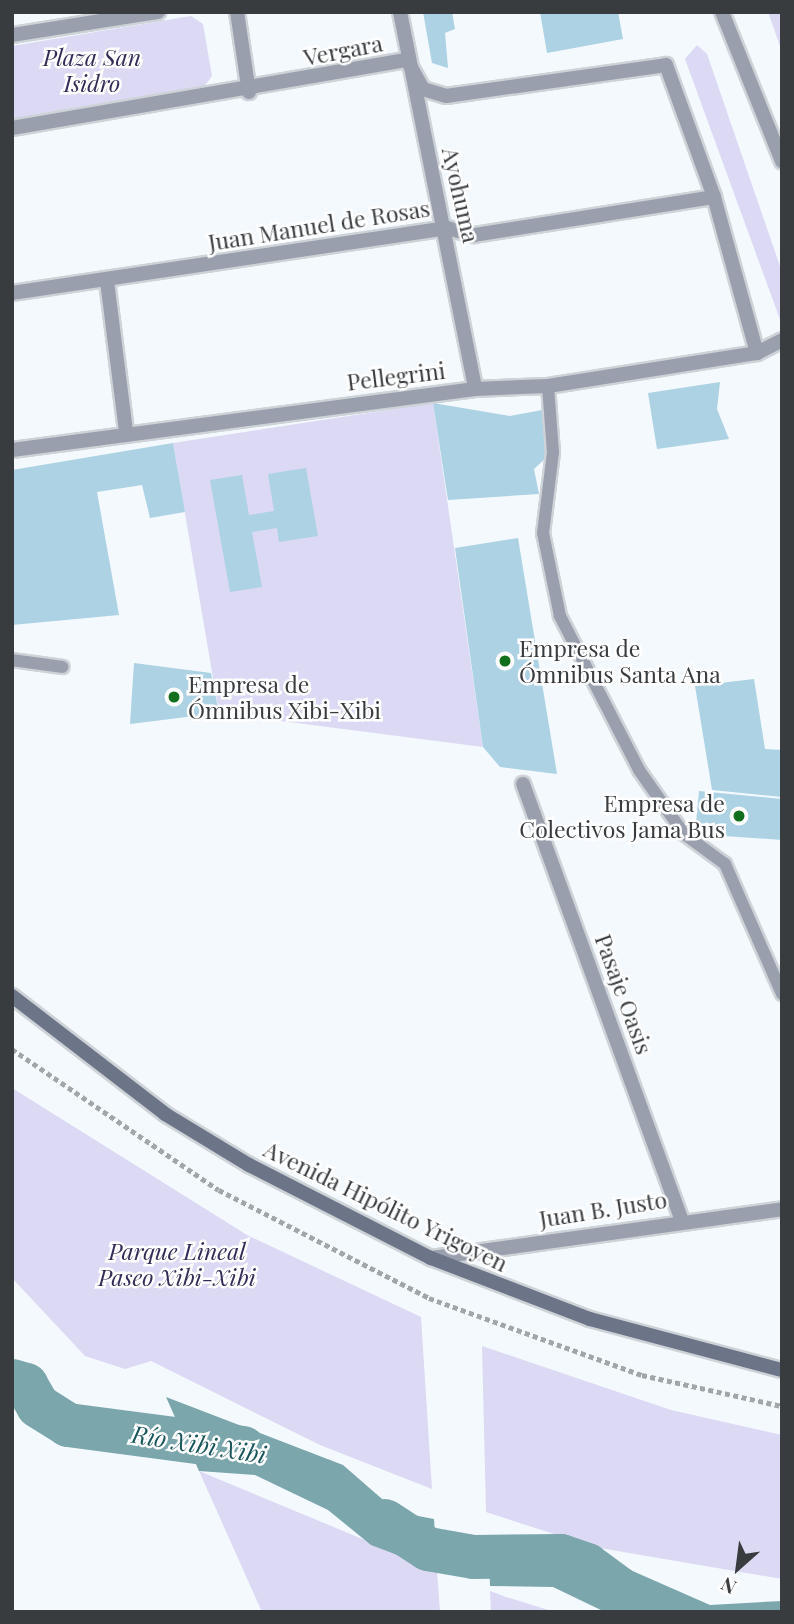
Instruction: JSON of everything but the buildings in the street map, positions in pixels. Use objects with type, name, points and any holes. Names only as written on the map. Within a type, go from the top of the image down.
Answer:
[{"type":"main road","name":"Avenida Hipólito Yrigoyen","points":[[12,996],[165,1114],[249,1165],[431,1258],[590,1319],[782,1370]]},
{"type":"street","points":[[12,35],[158,12]]},
{"type":"street","points":[[237,12],[249,92]]},
{"type":"street","name":"Ayohuma","points":[[400,12],[407,61],[447,228],[475,389]]},
{"type":"street","points":[[722,12],[782,161]]},
{"type":"street","name":"Vergara","points":[[12,128],[249,92],[407,61],[424,89],[446,96],[666,65],[714,197]]},
{"type":"street","points":[[714,197],[757,353]]},
{"type":"street","name":"Juan Manuel de Rosas","points":[[12,293],[107,281],[447,228],[474,235],[714,197]]},
{"type":"street","points":[[107,281],[126,432]]},
{"type":"street","name":"Pellegrini","points":[[12,450],[126,432],[475,389],[548,386],[757,353],[782,340]]},
{"type":"street","name":"Pasaje Oasis","points":[[523,783],[682,1220]]},
{"type":"street","name":"Juan B. Justo","points":[[431,1258],[682,1220],[782,1209]]},
{"type":"lane","points":[[548,386],[553,452],[543,533],[560,617],[639,770],[684,834],[725,864],[782,994]]},
{"type":"lane","points":[[12,660],[63,667]]},
{"type":"green space","points":[[768,12],[782,12],[782,52]]},
{"type":"green space","name":"Plaza San Isidro","points":[[191,16],[203,24],[212,76],[203,88],[12,121],[12,46]]},
{"type":"green space","points":[[697,45],[707,54],[782,272],[782,325],[685,59]]},
{"type":"green space","points":[[433,403],[483,747],[219,713],[173,443]]},
{"type":"green space","name":"Parque Lineal Paseo Xibi-Xibi","points":[[12,1088],[247,1235],[421,1317],[432,1489],[320,1445],[151,1361],[125,1369],[85,1356],[12,1278]]},
{"type":"green space","points":[[482,1346],[671,1410],[782,1435],[782,1579],[594,1547],[486,1512]]},
{"type":"green space","points":[[199,1471],[437,1570],[440,1612],[262,1612]]},
{"type":"green space","points":[[490,1591],[506,1597],[555,1612],[491,1612]]},
{"type":"water","points":[[166,1397],[343,1465],[397,1512],[434,1519],[437,1570],[371,1545],[328,1510],[255,1475],[199,1471]]},
{"type":"water","points":[[488,1538],[571,1544],[710,1605],[782,1601],[782,1612],[605,1612],[553,1587],[490,1586]]},
{"type":"waterway","name":"Río Xibi Xibi","points":[[12,1381],[26,1385],[38,1406],[68,1425],[243,1448]]},
{"type":"waterway","name":"Río Xibi Xibi","points":[[385,1521],[428,1549],[474,1557],[561,1556],[587,1565],[651,1612]]},
{"type":"place","name":"Empresa de Ómnibus Santa Ana","points":[[505,661]]},
{"type":"place","name":"Empresa de Ómnibus Xibi-Xibi","points":[[174,697]]},
{"type":"place","name":"Empresa de Colectivos Jama Bus","points":[[739,816]]}]
